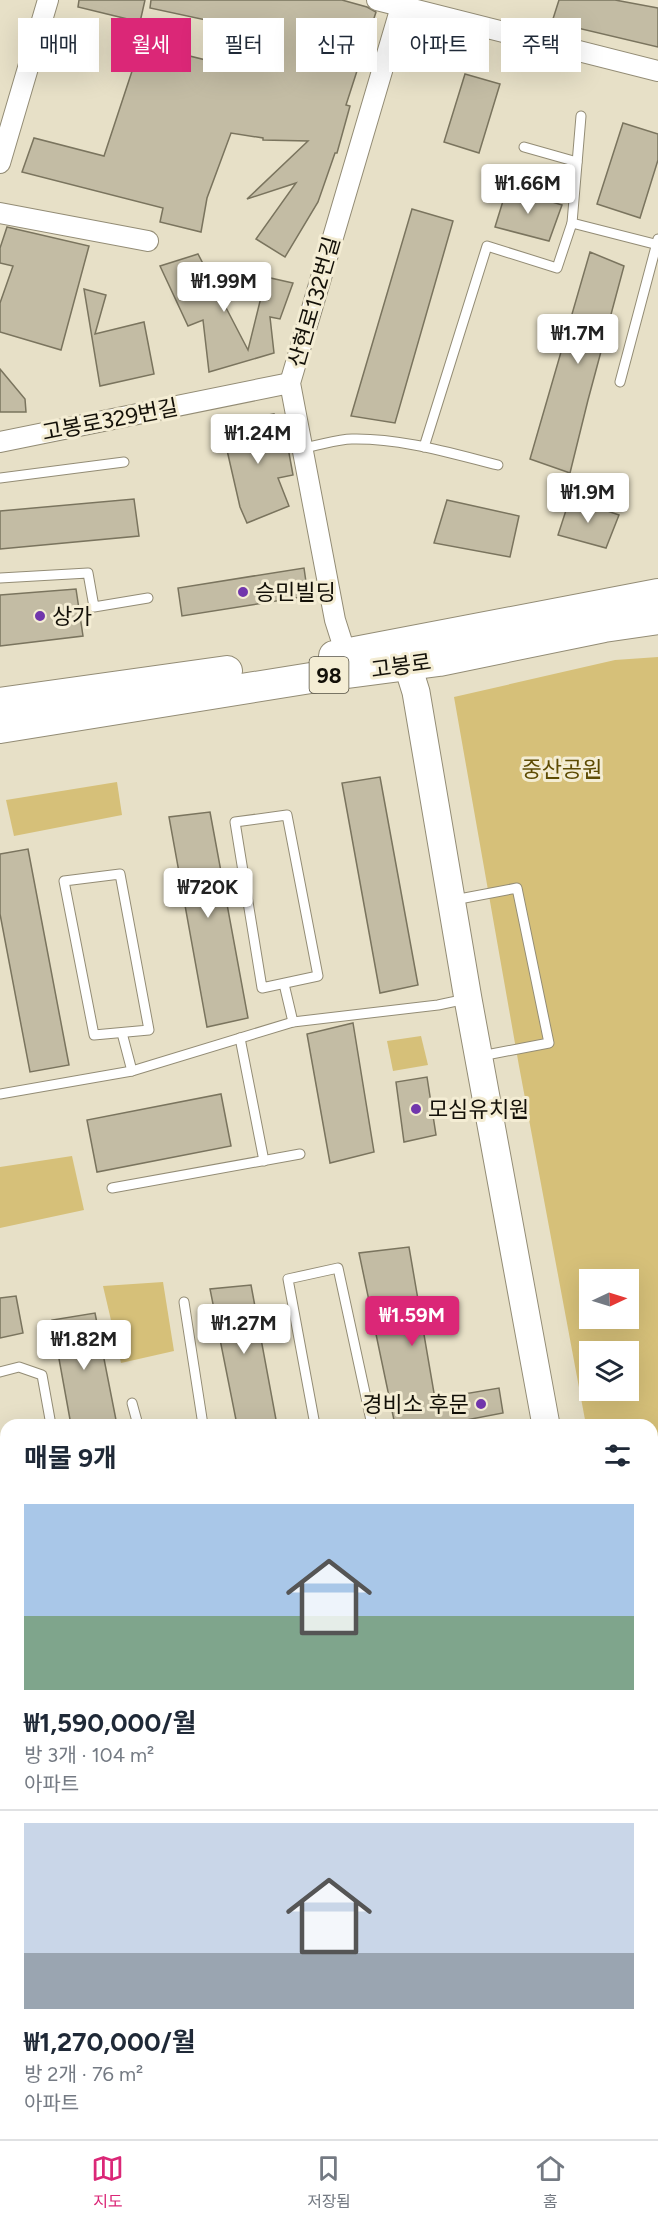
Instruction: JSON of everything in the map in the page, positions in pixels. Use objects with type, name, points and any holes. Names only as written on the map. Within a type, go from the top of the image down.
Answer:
[{"type":"main road","name":"고봉로","points":[[0,728],[404,654],[658,594]]},
{"type":"main road","name":"고봉로","points":[[404,654],[439,661],[603,627],[658,620]]},
{"type":"main road","name":"고봉로","points":[[0,703],[348,663]]},
{"type":"street","points":[[0,163],[48,0]]},
{"type":"street","points":[[377,0],[403,3],[658,71]]},
{"type":"street","name":"산현로132번길","points":[[348,663],[335,620],[290,383],[403,3]]},
{"type":"street","points":[[0,104],[13,119]]},
{"type":"street","points":[[0,213],[148,241]]},
{"type":"street","name":"고봉로329번길","points":[[0,442],[290,383]]},
{"type":"street","points":[[404,654],[416,692],[478,1056],[545,1419]]},
{"type":"lane","points":[[424,447],[487,246],[556,268],[572,223],[581,116]]},
{"type":"lane","points":[[524,147],[578,162]]},
{"type":"lane","points":[[572,223],[658,243],[620,382]]},
{"type":"lane","points":[[302,448],[350,439],[424,447],[498,465]]},
{"type":"lane","points":[[0,478],[124,462]]},
{"type":"lane","points":[[0,578],[88,573],[94,607],[148,598]]},
{"type":"lane","points":[[287,815],[318,976],[284,984],[262,988],[235,822],[287,815]]},
{"type":"lane","points":[[120,874],[149,1030],[122,1033],[94,1035],[64,881],[120,874]]},
{"type":"lane","points":[[452,901],[517,888],[549,1043],[478,1056]]},
{"type":"lane","points":[[284,984],[293,1022]]},
{"type":"lane","points":[[0,1094],[132,1071],[293,1022],[438,1005],[468,999]]},
{"type":"lane","points":[[122,1033],[132,1071]]},
{"type":"lane","points":[[240,1038],[264,1161]]},
{"type":"lane","points":[[112,1188],[300,1154]]},
{"type":"lane","points":[[314,1419],[288,1279],[338,1268],[371,1419]]},
{"type":"lane","points":[[183,1302],[202,1419]]},
{"type":"lane","points":[[0,1372],[19,1367],[42,1375],[50,1419]]},
{"type":"lane","points":[[132,1403],[136,1419]]},
{"type":"green space","name":"중산공원","points":[[658,657],[658,1419],[585,1419],[582,1401],[639,1401],[639,1341],[579,1341],[579,1387],[454,697],[615,660]]},
{"type":"green space","points":[[117,782],[122,815],[14,836],[6,800]]},
{"type":"green space","points":[[421,1036],[428,1065],[393,1071],[387,1041]]},
{"type":"green space","points":[[72,1156],[84,1210],[0,1228],[0,1167]]},
{"type":"green space","points":[[163,1282],[174,1351],[121,1363],[103,1286]]},
{"type":"building","points":[[79,0],[145,0],[141,18],[123,18],[78,7]]},
{"type":"building","points":[[151,0],[342,0],[376,12],[374,18],[296,18],[296,72],[357,72],[346,105],[350,106],[337,153],[335,153],[318,202],[285,257],[256,239],[296,183],[247,199],[308,141],[263,140],[263,138],[231,133],[207,198],[201,232],[160,222],[163,208],[22,172],[34,138],[104,156],[132,72],[191,72],[191,56],[203,59],[203,72],[284,72],[284,18],[203,19],[150,8]]},
{"type":"building","points":[[559,0],[615,0],[658,8],[658,47],[581,29],[581,18],[553,18]]},
{"type":"building","points":[[465,74],[500,84],[479,153],[444,142]]},
{"type":"building","points":[[623,123],[658,134],[658,160],[640,218],[597,204]]},
{"type":"building","points":[[507,188],[562,205],[549,241],[495,227]]},
{"type":"building","points":[[412,209],[453,221],[395,423],[351,416]]},
{"type":"building","points":[[7,227],[89,246],[61,350],[0,332],[0,303],[13,266],[0,263],[0,248]]},
{"type":"building","points":[[590,252],[624,266],[570,473],[530,459]]},
{"type":"building","points":[[198,254],[248,350],[266,277],[293,283],[280,319],[270,317],[274,353],[209,372],[203,320],[188,326],[160,266]]},
{"type":"building","points":[[84,289],[106,295],[95,334],[144,322],[154,374],[100,386]]},
{"type":"building","points":[[0,369],[25,399],[26,412],[0,412]]},
{"type":"building","points":[[274,414],[279,444],[287,442],[293,475],[278,478],[289,506],[247,523],[240,507],[221,424]]},
{"type":"building","points":[[570,498],[619,515],[606,548],[558,535]]},
{"type":"building","points":[[134,499],[139,536],[0,549],[0,511]]},
{"type":"building","points":[[447,500],[519,516],[510,557],[434,543]]},
{"type":"building","name":"승민빌딩","points":[[304,568],[308,596],[182,616],[178,588]]},
{"type":"building","name":"상가","points":[[76,589],[83,636],[0,646],[0,595]]},
{"type":"building","points":[[380,777],[418,985],[380,993],[342,783]]},
{"type":"building","points":[[210,812],[248,1018],[207,1027],[169,817]]},
{"type":"building","points":[[28,849],[69,1065],[30,1072],[0,914],[0,854]]},
{"type":"building","points":[[353,1023],[374,1152],[330,1163],[307,1034]]},
{"type":"building","name":"모심유치원","points":[[427,1077],[436,1135],[404,1142],[396,1082]]},
{"type":"building","points":[[221,1094],[231,1146],[97,1172],[87,1120]]},
{"type":"building","points":[[409,1247],[435,1399],[499,1388],[503,1413],[472,1419],[394,1419],[359,1253]]},
{"type":"building","points":[[251,1285],[276,1419],[236,1419],[210,1289]]},
{"type":"building","points":[[16,1296],[23,1333],[0,1338],[0,1298]]},
{"type":"building","points":[[95,1313],[116,1419],[70,1419],[52,1320]]},
{"type":"place","name":"승민빌딩","points":[[243,592]]},
{"type":"place","name":"상가","points":[[40,616]]},
{"type":"place","name":"모심유치원","points":[[416,1109]]},
{"type":"place","name":"경비소 후문","points":[[481,1404]]}]
